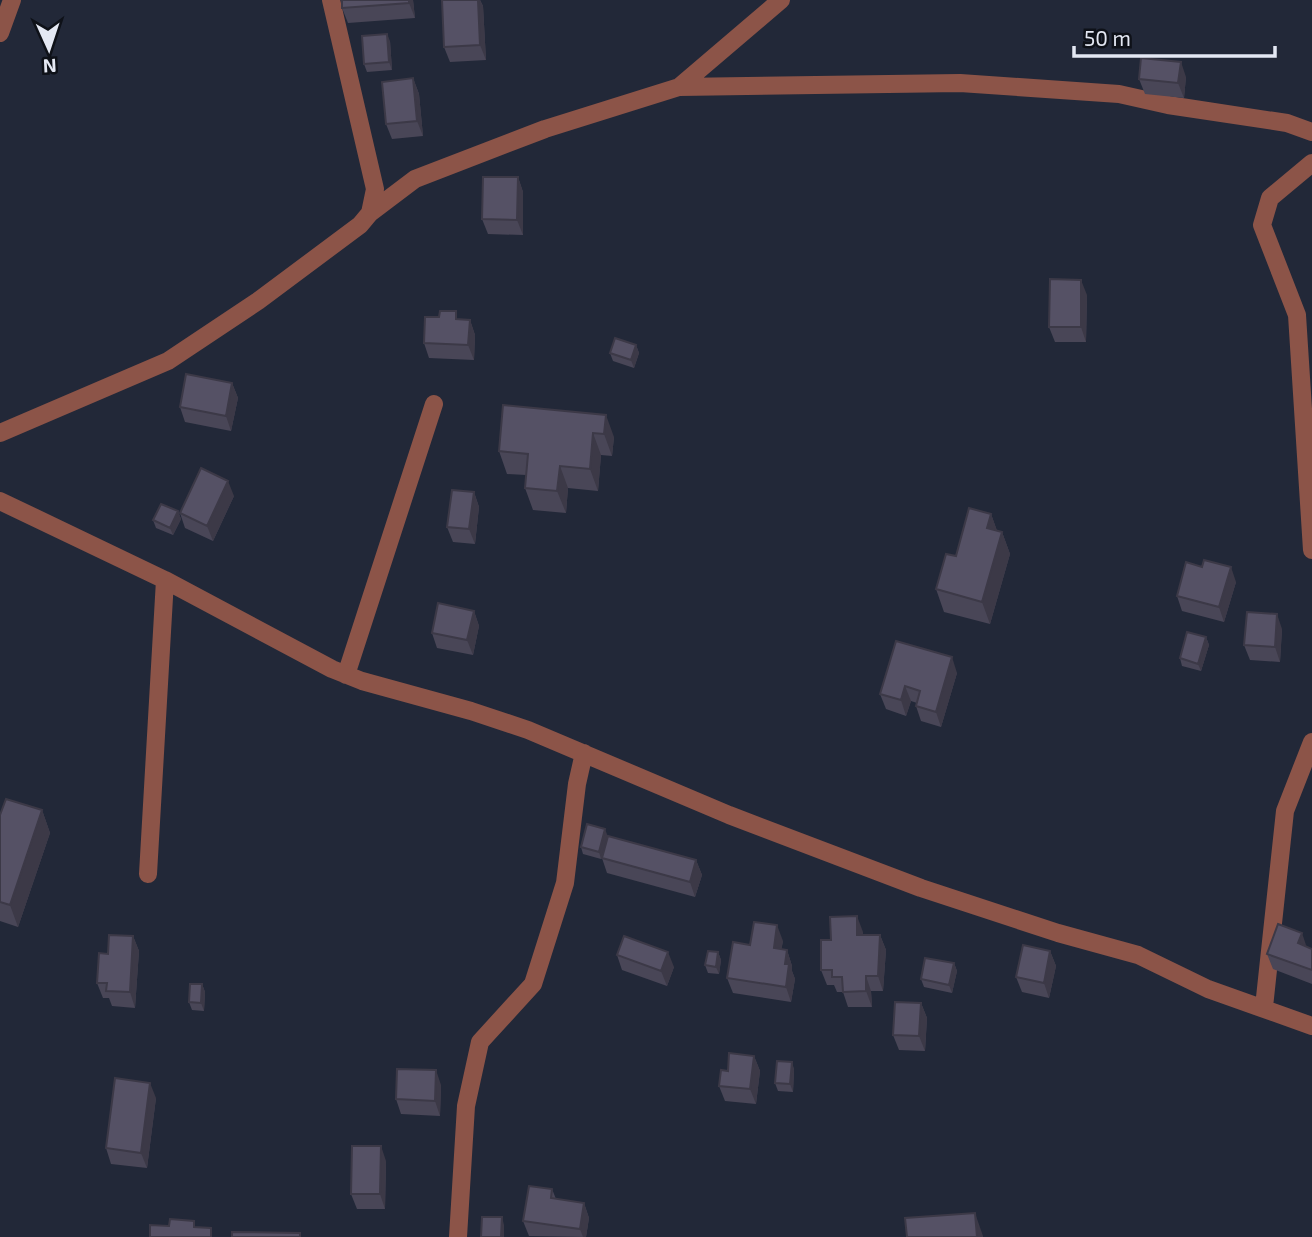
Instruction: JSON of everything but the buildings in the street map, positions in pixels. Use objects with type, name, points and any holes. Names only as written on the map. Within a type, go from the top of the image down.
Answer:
[{"type":"street","points":[[0,33],[12,0]]},
{"type":"street","points":[[331,0],[374,189],[370,213]]},
{"type":"street","points":[[679,87],[781,0]]},
{"type":"street","points":[[0,433],[168,361],[289,278],[360,225],[370,213],[415,179],[545,130],[679,87],[960,83],[1119,94],[1168,105],[1287,123],[1312,132]]},
{"type":"street","points":[[1312,163],[1270,198],[1262,225],[1297,315],[1312,550]]},
{"type":"street","points":[[346,675],[434,404]]},
{"type":"street","points":[[0,501],[165,579],[346,675],[471,710],[584,753],[729,815],[920,888],[1058,933],[1138,955],[1208,989],[1312,1026]]},
{"type":"street","points":[[148,874],[165,579]]},
{"type":"street","points":[[1264,1007],[1284,811],[1312,742]]},
{"type":"street","points":[[458,1237],[466,1106],[480,1042],[533,984],[565,883],[577,784],[584,753]]}]
